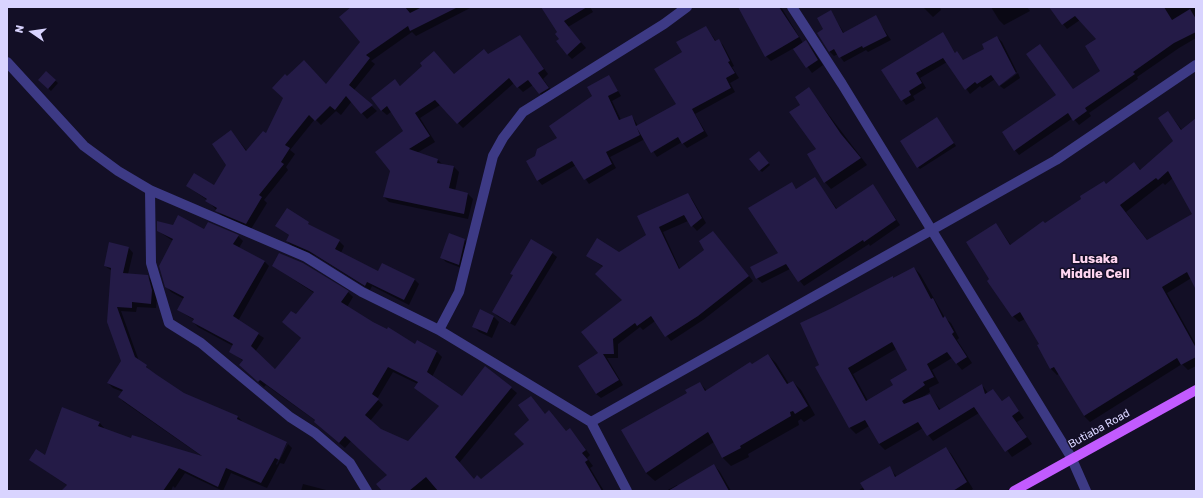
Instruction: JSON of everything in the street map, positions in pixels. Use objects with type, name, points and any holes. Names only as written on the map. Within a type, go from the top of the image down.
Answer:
[{"type":"main road","name":"Butiaba Road","points":[[1014,491],[1071,457],[1196,390]]},
{"type":"street","points":[[439,330],[459,292],[493,156],[503,138],[523,112],[664,24],[688,7]]},
{"type":"street","points":[[792,7],[842,84],[1071,457],[1086,491]]},
{"type":"street","points":[[7,62],[84,146],[118,171],[150,190],[306,257],[362,292],[439,330],[591,422],[627,491]]},
{"type":"street","points":[[591,422],[1056,160],[1196,65]]},
{"type":"street","points":[[150,190],[151,263],[169,323],[201,343],[290,417],[315,433],[350,463],[367,491]]},
{"type":"building","points":[[351,7],[405,7],[410,13],[422,7],[458,7],[410,31],[408,26],[366,55],[370,58],[349,85],[373,105],[361,114],[346,96],[335,110],[330,106],[315,121],[309,115],[285,145],[290,148],[281,162],[284,164],[259,195],[262,197],[246,224],[215,211],[217,208],[205,201],[207,199],[186,186],[194,173],[214,185],[226,165],[212,144],[231,130],[246,151],[263,131],[266,133],[283,98],[272,88],[285,74],[287,76],[304,60],[326,84],[360,42],[339,17]]},
{"type":"building","points":[[541,7],[587,7],[564,21],[581,42],[567,55],[556,41],[559,39],[555,34],[557,32]]},
{"type":"building","points":[[738,7],[779,7],[799,37],[765,57]]},
{"type":"building","points":[[1049,7],[1164,7],[1172,20],[1190,9],[1196,19],[1196,32],[1174,43],[1133,72],[1135,74],[1085,108],[1087,111],[1073,121],[1068,113],[1014,151],[1002,132],[1056,95],[1026,54],[1040,44],[1073,89],[1100,71],[1085,46],[1096,39],[1075,16],[1062,25]]},
{"type":"building","points":[[831,10],[843,33],[876,15],[887,36],[863,48],[862,46],[839,58],[834,49],[829,52],[817,33],[823,29],[817,18]]},
{"type":"building","points":[[706,26],[715,41],[719,39],[730,61],[728,62],[735,73],[726,78],[731,88],[692,109],[704,131],[682,144],[678,137],[651,153],[637,128],[640,135],[606,152],[612,164],[584,180],[572,161],[537,181],[526,161],[535,156],[537,149],[557,138],[549,126],[592,96],[587,87],[609,75],[618,91],[608,96],[619,120],[632,115],[636,126],[676,104],[654,69],[682,52],[676,42]]},
{"type":"building","points":[[943,32],[955,53],[957,51],[963,60],[984,49],[982,44],[997,36],[1016,73],[999,86],[991,75],[977,84],[975,82],[965,90],[943,58],[916,73],[922,83],[909,91],[911,95],[901,101],[881,70]]},
{"type":"building","points":[[520,35],[544,69],[538,73],[549,88],[539,94],[528,80],[517,88],[509,78],[457,124],[435,100],[415,113],[430,136],[409,149],[438,159],[437,163],[454,166],[449,188],[468,193],[464,214],[383,197],[390,171],[375,152],[403,131],[387,106],[381,111],[371,98],[395,79],[400,86],[422,66],[420,63],[434,51],[454,74],[484,49],[488,54]]},
{"type":"building","points":[[806,40],[818,60],[806,68],[793,49]]},
{"type":"building","points":[[46,71],[56,80],[48,89],[38,80]]},
{"type":"building","points":[[809,87],[841,134],[861,158],[824,183],[807,154],[816,149],[789,112],[800,105],[795,97]]},
{"type":"building","points":[[1168,111],[1181,130],[1196,118],[1196,290],[1187,272],[1162,287],[1196,348],[1196,357],[1181,365],[1177,358],[1084,416],[1054,367],[1050,369],[1037,345],[1039,344],[1020,312],[1012,317],[987,281],[989,279],[966,242],[996,223],[1010,245],[1043,221],[1045,223],[1081,199],[1080,196],[1104,181],[1106,184],[1134,162],[1140,170],[1173,141],[1158,118]],"holes":[[[1168,171],[1192,214],[1147,240],[1120,205],[1156,178],[1158,180]]]},
{"type":"building","points":[[937,117],[954,143],[917,168],[900,141]]},
{"type":"building","points":[[759,151],[769,163],[759,171],[749,159]]},
{"type":"building","points":[[815,177],[836,209],[873,184],[896,220],[864,242],[863,240],[798,282],[786,264],[756,279],[750,267],[778,253],[748,208],[792,182],[796,189]]},
{"type":"building","points":[[688,193],[702,218],[691,227],[684,215],[659,227],[679,269],[704,250],[699,241],[713,231],[749,276],[698,316],[665,337],[651,316],[637,326],[635,323],[613,339],[614,354],[603,354],[619,380],[596,394],[578,366],[598,353],[581,332],[622,300],[595,274],[603,266],[586,256],[597,238],[619,252],[646,235],[637,216]]},
{"type":"building","points":[[287,208],[309,222],[308,224],[340,240],[335,249],[378,271],[382,263],[415,279],[404,300],[367,282],[365,286],[309,251],[286,241],[289,235],[275,226]]},
{"type":"building","points":[[178,215],[204,229],[208,222],[239,235],[233,244],[265,261],[233,316],[259,333],[251,346],[275,369],[301,338],[282,322],[291,311],[296,314],[314,292],[272,266],[279,253],[303,263],[349,291],[341,302],[373,322],[387,329],[388,327],[415,344],[417,340],[437,351],[427,372],[462,396],[485,366],[512,387],[455,457],[474,479],[477,475],[481,479],[524,444],[514,434],[529,420],[518,405],[531,396],[545,414],[549,410],[566,431],[570,428],[586,450],[582,453],[588,460],[585,462],[602,491],[438,491],[426,477],[409,491],[382,491],[376,484],[387,475],[345,436],[339,443],[314,422],[315,420],[260,380],[258,382],[239,365],[243,360],[229,352],[233,344],[192,322],[194,319],[177,310],[184,297],[165,287],[159,266],[173,239],[157,231],[157,221],[173,225]],"holes":[[[388,367],[418,382],[414,388],[439,406],[408,441],[381,429],[365,415],[379,399],[372,394]]]},
{"type":"building","points":[[449,233],[465,239],[459,265],[440,258]]},
{"type":"building","points":[[531,239],[553,252],[510,323],[492,312],[513,275],[510,274]]},
{"type":"building","points":[[109,242],[129,247],[123,273],[148,275],[152,290],[151,304],[132,302],[132,308],[117,307],[135,357],[147,365],[146,367],[184,393],[238,416],[237,419],[287,442],[279,460],[275,458],[261,483],[226,468],[218,487],[179,468],[163,491],[61,491],[67,485],[29,460],[36,449],[45,455],[62,407],[100,422],[98,426],[131,438],[132,435],[202,456],[118,397],[123,390],[107,383],[121,361],[107,322],[111,268],[104,266]]},
{"type":"building","points":[[914,267],[943,318],[945,316],[954,332],[952,334],[967,357],[956,364],[947,352],[927,364],[934,377],[923,382],[925,385],[902,401],[904,404],[930,394],[939,410],[982,384],[985,394],[993,389],[1002,401],[1009,396],[1019,411],[1012,416],[1027,437],[1005,452],[974,407],[927,436],[918,422],[879,444],[865,420],[849,428],[815,367],[819,365],[800,323],[893,276],[893,278]],"holes":[[[892,342],[907,370],[890,380],[893,385],[866,401],[848,368]]]},
{"type":"building","points":[[480,309],[494,316],[487,333],[472,327]]},
{"type":"building","points":[[768,354],[787,384],[793,381],[808,406],[795,414],[793,411],[790,412],[791,416],[740,446],[741,448],[722,458],[708,432],[646,473],[621,430],[687,393],[685,390],[700,382],[705,391],[750,362],[752,364]]},
{"type":"building","points":[[946,447],[967,482],[953,491],[865,491],[860,483],[890,466],[895,477]]},
{"type":"building","points":[[714,464],[729,491],[668,491]]},
{"type":"district","name":"Lusaka Middle Cell","points":[[1095,266]]}]
